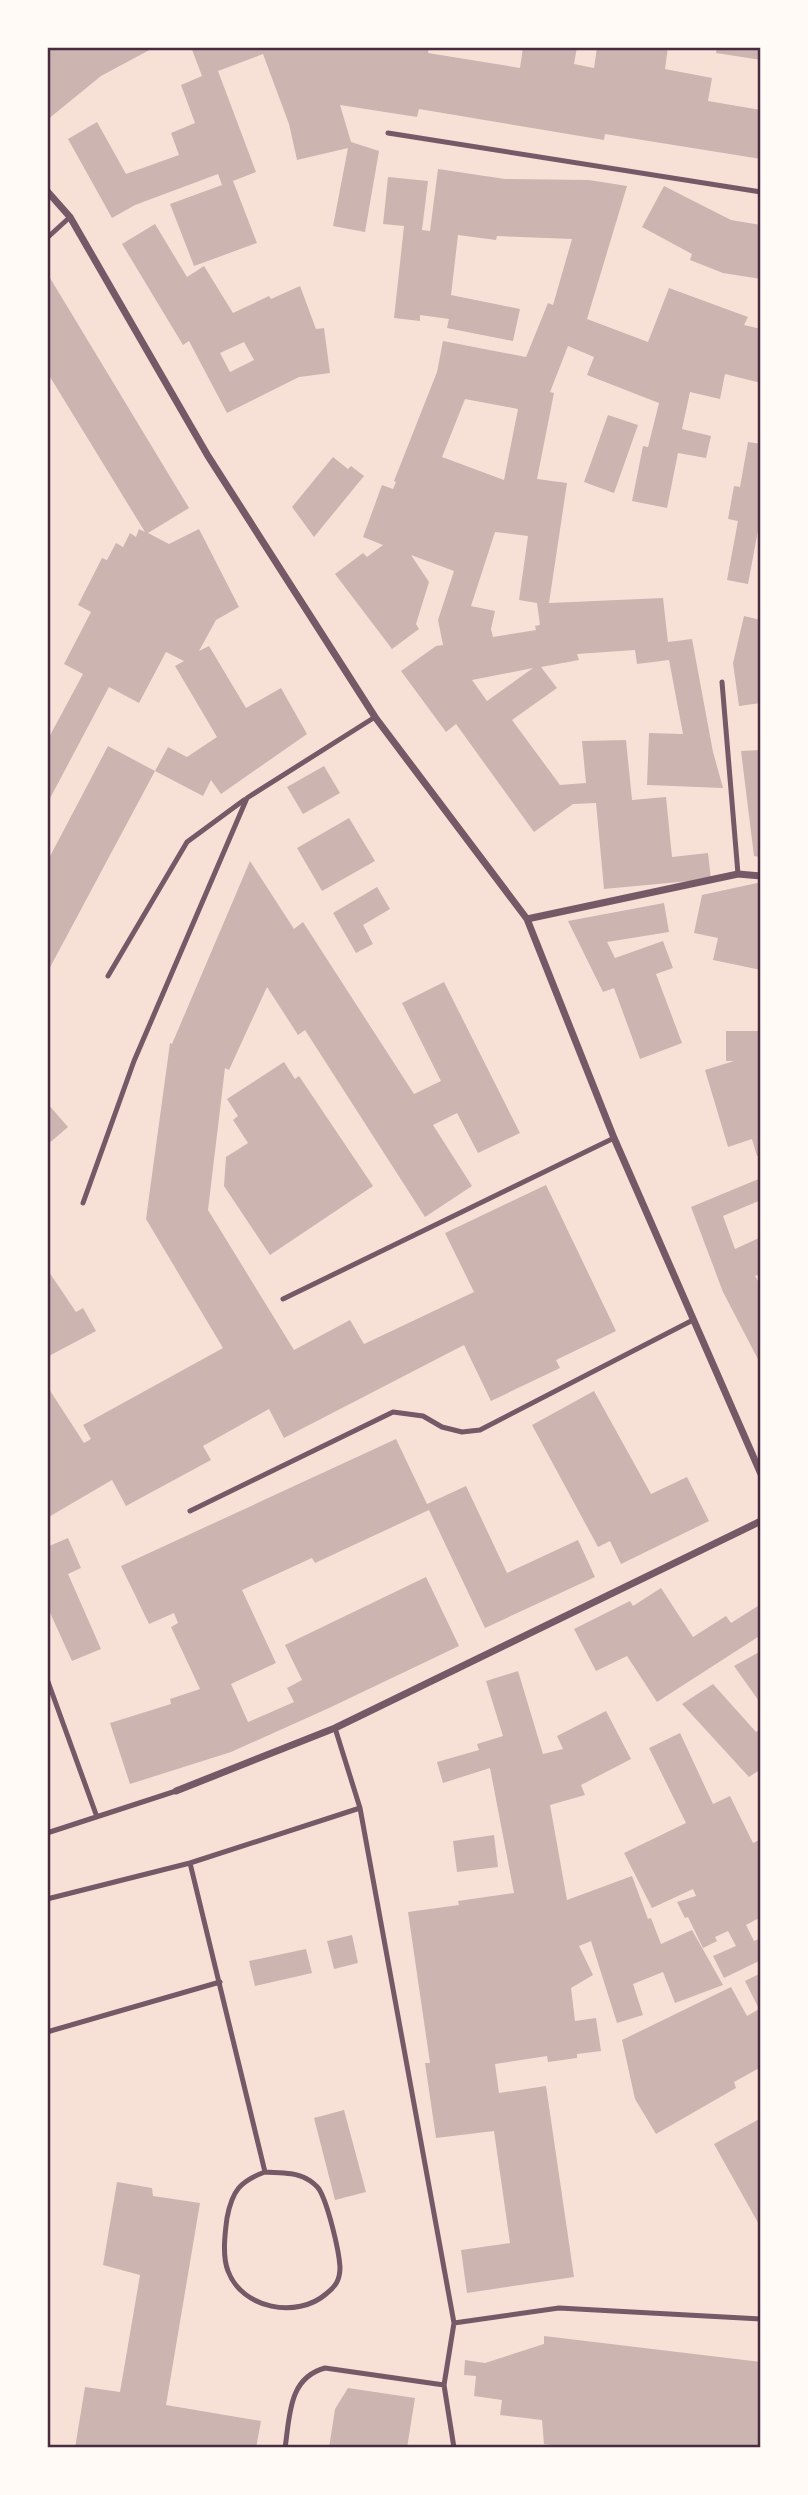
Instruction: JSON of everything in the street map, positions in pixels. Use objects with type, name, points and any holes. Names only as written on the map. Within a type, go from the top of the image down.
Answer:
[{"type":"street","points":[[47,191],[70,217],[208,456],[374,717],[527,919],[614,1138],[761,1474]]},
{"type":"street","points":[[527,919],[738,874],[761,876]]},
{"type":"street","points":[[176,1791],[335,1728],[761,1521]]},
{"type":"lane","points":[[388,133],[761,192]]},
{"type":"lane","points":[[47,238],[70,217]]},
{"type":"lane","points":[[722,682],[738,874]]},
{"type":"lane","points":[[107,976],[187,842],[247,798],[374,717]]},
{"type":"lane","points":[[83,1203],[134,1061],[247,798]]},
{"type":"lane","points":[[283,1299],[614,1138]]},
{"type":"lane","points":[[190,1511],[393,1412],[423,1416],[442,1427],[461,1432],[481,1430],[694,1320]]},
{"type":"lane","points":[[47,1679],[97,1817]]},
{"type":"lane","points":[[335,1728],[360,1808],[454,2323],[444,2385],[454,2448]]},
{"type":"lane","points":[[47,1833],[176,1791]]},
{"type":"lane","points":[[47,1899],[190,1863],[360,1808]]},
{"type":"lane","points":[[190,1863],[265,2172]]},
{"type":"lane","points":[[47,2032],[220,1982]]},
{"type":"lane","points":[[265,2172],[300,2176],[319,2188],[339,2256],[340,2276],[336,2285],[318,2302],[302,2308],[282,2308],[257,2302],[235,2284],[227,2269],[226,2225],[236,2189],[249,2178],[265,2172]]},
{"type":"lane","points":[[454,2323],[559,2308],[761,2319]]},
{"type":"lane","points":[[285,2448],[292,2395],[314,2371],[325,2368],[444,2385]]},
{"type":"building","points":[[54,47],[155,47],[101,76],[47,120],[47,53]]},
{"type":"building","points":[[191,47],[429,47],[428,53],[520,68],[523,47],[577,47],[574,64],[594,68],[597,47],[668,47],[665,69],[712,78],[708,101],[761,110],[761,159],[605,134],[604,140],[419,109],[417,117],[340,105],[351,142],[379,151],[365,232],[333,226],[348,148],[297,160],[289,124],[263,54],[218,71],[256,172],[233,181],[257,243],[194,266],[170,204],[222,185],[218,174],[135,205],[112,218],[68,139],[97,122],[126,174],[179,155],[171,133],[195,123],[181,85],[202,76]]},
{"type":"building","points":[[717,47],[761,47],[761,60],[716,53]]},
{"type":"building","points":[[438,169],[505,179],[589,180],[627,186],[587,319],[648,342],[669,288],[748,317],[744,325],[761,329],[761,383],[725,374],[720,399],[690,392],[682,429],[711,436],[706,458],[678,453],[667,508],[632,501],[643,446],[648,447],[659,403],[587,375],[594,357],[568,346],[550,392],[554,393],[537,479],[567,483],[549,603],[663,598],[668,642],[692,639],[713,752],[723,788],[647,785],[649,733],[683,734],[669,660],[637,664],[635,650],[577,654],[579,660],[541,667],[557,688],[512,720],[560,785],[586,783],[582,741],[626,740],[632,800],[666,797],[672,857],[708,853],[711,879],[604,889],[596,803],[573,804],[534,832],[456,724],[446,732],[401,671],[436,646],[443,645],[438,620],[454,571],[411,555],[429,582],[416,624],[419,629],[392,649],[335,574],[363,553],[367,557],[383,545],[363,537],[382,485],[393,489],[396,482],[394,481],[437,372],[443,341],[526,357],[548,303],[553,305],[572,239],[497,236],[496,240],[458,235],[451,295],[520,309],[513,341],[447,328],[449,319],[420,315],[420,321],[394,318],[404,226],[383,224],[388,177],[428,181],[422,230],[430,231]],"holes":[[[465,399],[518,409],[504,480],[442,457]],[[495,532],[528,536],[519,600],[537,603],[540,625],[535,626],[536,630],[493,637],[491,629],[495,611],[471,606]],[[533,668],[487,701],[472,680]]]},
{"type":"building","points":[[664,186],[731,220],[761,225],[761,279],[723,273],[690,260],[692,254],[642,227]]},
{"type":"building","points":[[155,224],[187,277],[204,266],[233,313],[269,296],[271,299],[300,286],[316,329],[324,328],[330,373],[299,377],[227,413],[189,341],[183,345],[122,244]],"holes":[[[244,342],[254,360],[230,372],[220,353]]]},
{"type":"building","points":[[47,273],[189,508],[148,533],[169,544],[199,529],[239,607],[216,620],[199,651],[209,646],[246,708],[281,688],[307,734],[221,794],[211,780],[203,796],[155,771],[168,747],[187,757],[217,737],[175,666],[184,661],[166,652],[139,703],[109,687],[47,804],[47,741],[83,674],[64,664],[91,612],[78,605],[102,558],[107,560],[116,543],[123,547],[130,533],[136,537],[139,529],[145,532],[47,372]]},
{"type":"building","points":[[608,415],[638,425],[614,493],[584,482]]},
{"type":"building","points":[[748,442],[761,444],[761,525],[748,584],[727,580],[738,521],[728,519],[734,486],[740,487]]},
{"type":"building","points":[[333,457],[348,469],[351,466],[364,476],[314,537],[292,507]]},
{"type":"building","points":[[744,616],[761,620],[761,703],[739,706],[733,663]]},
{"type":"building","points":[[108,746],[155,771],[47,973],[47,862]]},
{"type":"building","points":[[761,750],[761,857],[754,856],[741,751]]},
{"type":"building","points":[[324,766],[340,793],[303,814],[287,787]]},
{"type":"building","points":[[349,818],[375,861],[322,891],[297,848]]},
{"type":"building","points":[[250,861],[294,929],[303,922],[414,1094],[441,1081],[402,1003],[444,982],[520,1133],[478,1153],[457,1113],[433,1125],[472,1186],[425,1217],[305,1030],[298,1035],[267,987],[229,1070],[225,1068],[208,1210],[294,1350],[350,1320],[364,1344],[474,1292],[445,1233],[546,1185],[616,1331],[556,1360],[560,1368],[491,1401],[464,1345],[284,1438],[269,1409],[203,1446],[211,1460],[126,1506],[112,1480],[47,1518],[47,1454],[50,1452],[47,1448],[47,1386],[84,1443],[91,1439],[83,1425],[223,1348],[146,1219],[170,1043],[172,1044]]},
{"type":"building","points":[[761,884],[761,970],[713,960],[718,938],[694,933],[702,895]]},
{"type":"building","points":[[377,887],[390,909],[363,925],[373,944],[356,953],[333,913]]},
{"type":"building","points":[[664,903],[669,932],[607,942],[615,958],[663,941],[673,968],[656,974],[682,1043],[640,1059],[614,988],[603,992],[568,921]]},
{"type":"building","points":[[726,1031],[761,1031],[761,1155],[757,1156],[752,1139],[728,1147],[705,1070],[734,1061],[726,1061]]},
{"type":"building","points":[[284,1062],[295,1079],[299,1076],[373,1186],[270,1255],[224,1186],[226,1157],[248,1143],[233,1120],[238,1116],[227,1099]]},
{"type":"building","points":[[47,1103],[68,1127],[47,1145]]},
{"type":"building","points":[[761,1178],[761,1200],[723,1216],[735,1249],[761,1237],[761,1274],[755,1276],[761,1286],[761,1365],[723,1292],[691,1207]]},
{"type":"building","points":[[47,1269],[76,1312],[83,1308],[96,1331],[47,1357]]},
{"type":"building","points":[[594,1391],[651,1494],[687,1477],[709,1521],[621,1564],[610,1541],[598,1547],[532,1425]]},
{"type":"building","points":[[396,1439],[427,1504],[466,1486],[507,1573],[578,1540],[595,1577],[485,1628],[429,1510],[315,1563],[312,1558],[242,1590],[276,1663],[231,1684],[248,1722],[294,1702],[287,1688],[302,1680],[285,1645],[426,1577],[459,1646],[231,1752],[130,1784],[110,1723],[171,1704],[170,1699],[200,1689],[171,1627],[178,1623],[174,1613],[149,1624],[121,1566]]},
{"type":"building","points":[[68,1538],[81,1568],[68,1574],[101,1649],[72,1661],[47,1606],[47,1547]]},
{"type":"building","points":[[661,1588],[693,1637],[726,1616],[731,1623],[761,1604],[761,1635],[657,1702],[627,1656],[596,1671],[574,1629],[630,1601],[633,1606]]},
{"type":"building","points":[[761,1651],[761,1704],[734,1666]]},
{"type":"building","points":[[518,1671],[543,1754],[563,1749],[557,1736],[606,1711],[631,1759],[581,1785],[585,1795],[550,1805],[567,1900],[632,1876],[648,1919],[651,1918],[661,1944],[692,1930],[723,1985],[675,2003],[663,1972],[633,1984],[643,2015],[617,2023],[591,1941],[579,1946],[593,1975],[571,1988],[575,2021],[596,2018],[601,2051],[548,2062],[547,2056],[495,2064],[499,2093],[546,2086],[574,2277],[467,2293],[461,2250],[510,2243],[494,2131],[436,2138],[425,2063],[430,2063],[408,1912],[459,1905],[458,1901],[514,1893],[490,1768],[443,1783],[437,1762],[479,1750],[477,1744],[503,1736],[486,1681]]},
{"type":"building","points":[[713,1684],[756,1732],[761,1728],[761,1769],[749,1777],[682,1704]]},
{"type":"building","points":[[680,1733],[713,1804],[730,1796],[753,1843],[761,1839],[761,1917],[746,1925],[754,1941],[761,1938],[761,1964],[759,1961],[724,1978],[713,1956],[736,1946],[728,1931],[715,1937],[717,1941],[703,1948],[688,1917],[685,1918],[677,1902],[696,1896],[693,1889],[652,1908],[624,1853],[686,1823],[649,1748]]},
{"type":"building","points":[[494,1835],[498,1867],[457,1872],[453,1841]]},
{"type":"building","points":[[352,1935],[358,1963],[334,1969],[327,1941]]},
{"type":"building","points":[[306,1949],[312,1973],[255,1986],[249,1961]]},
{"type":"building","points":[[761,1973],[761,2067],[734,2082],[736,2088],[656,2134],[635,2099],[622,2040],[731,1987],[747,2016],[759,2009],[745,1981]]},
{"type":"building","points":[[344,2110],[366,2192],[335,2200],[314,2118]]},
{"type":"building","points":[[761,2118],[761,2228],[714,2144]]},
{"type":"building","points":[[117,2182],[152,2188],[153,2196],[200,2203],[166,2405],[261,2421],[256,2448],[75,2448],[85,2387],[120,2392],[140,2275],[103,2265]]},
{"type":"building","points":[[544,2336],[761,2362],[761,2448],[572,2448],[544,2444],[542,2420],[500,2415],[502,2400],[474,2396],[476,2376],[464,2375],[465,2360],[485,2363],[544,2344]]},
{"type":"building","points":[[348,2388],[415,2398],[407,2448],[329,2448],[335,2409]]}]
